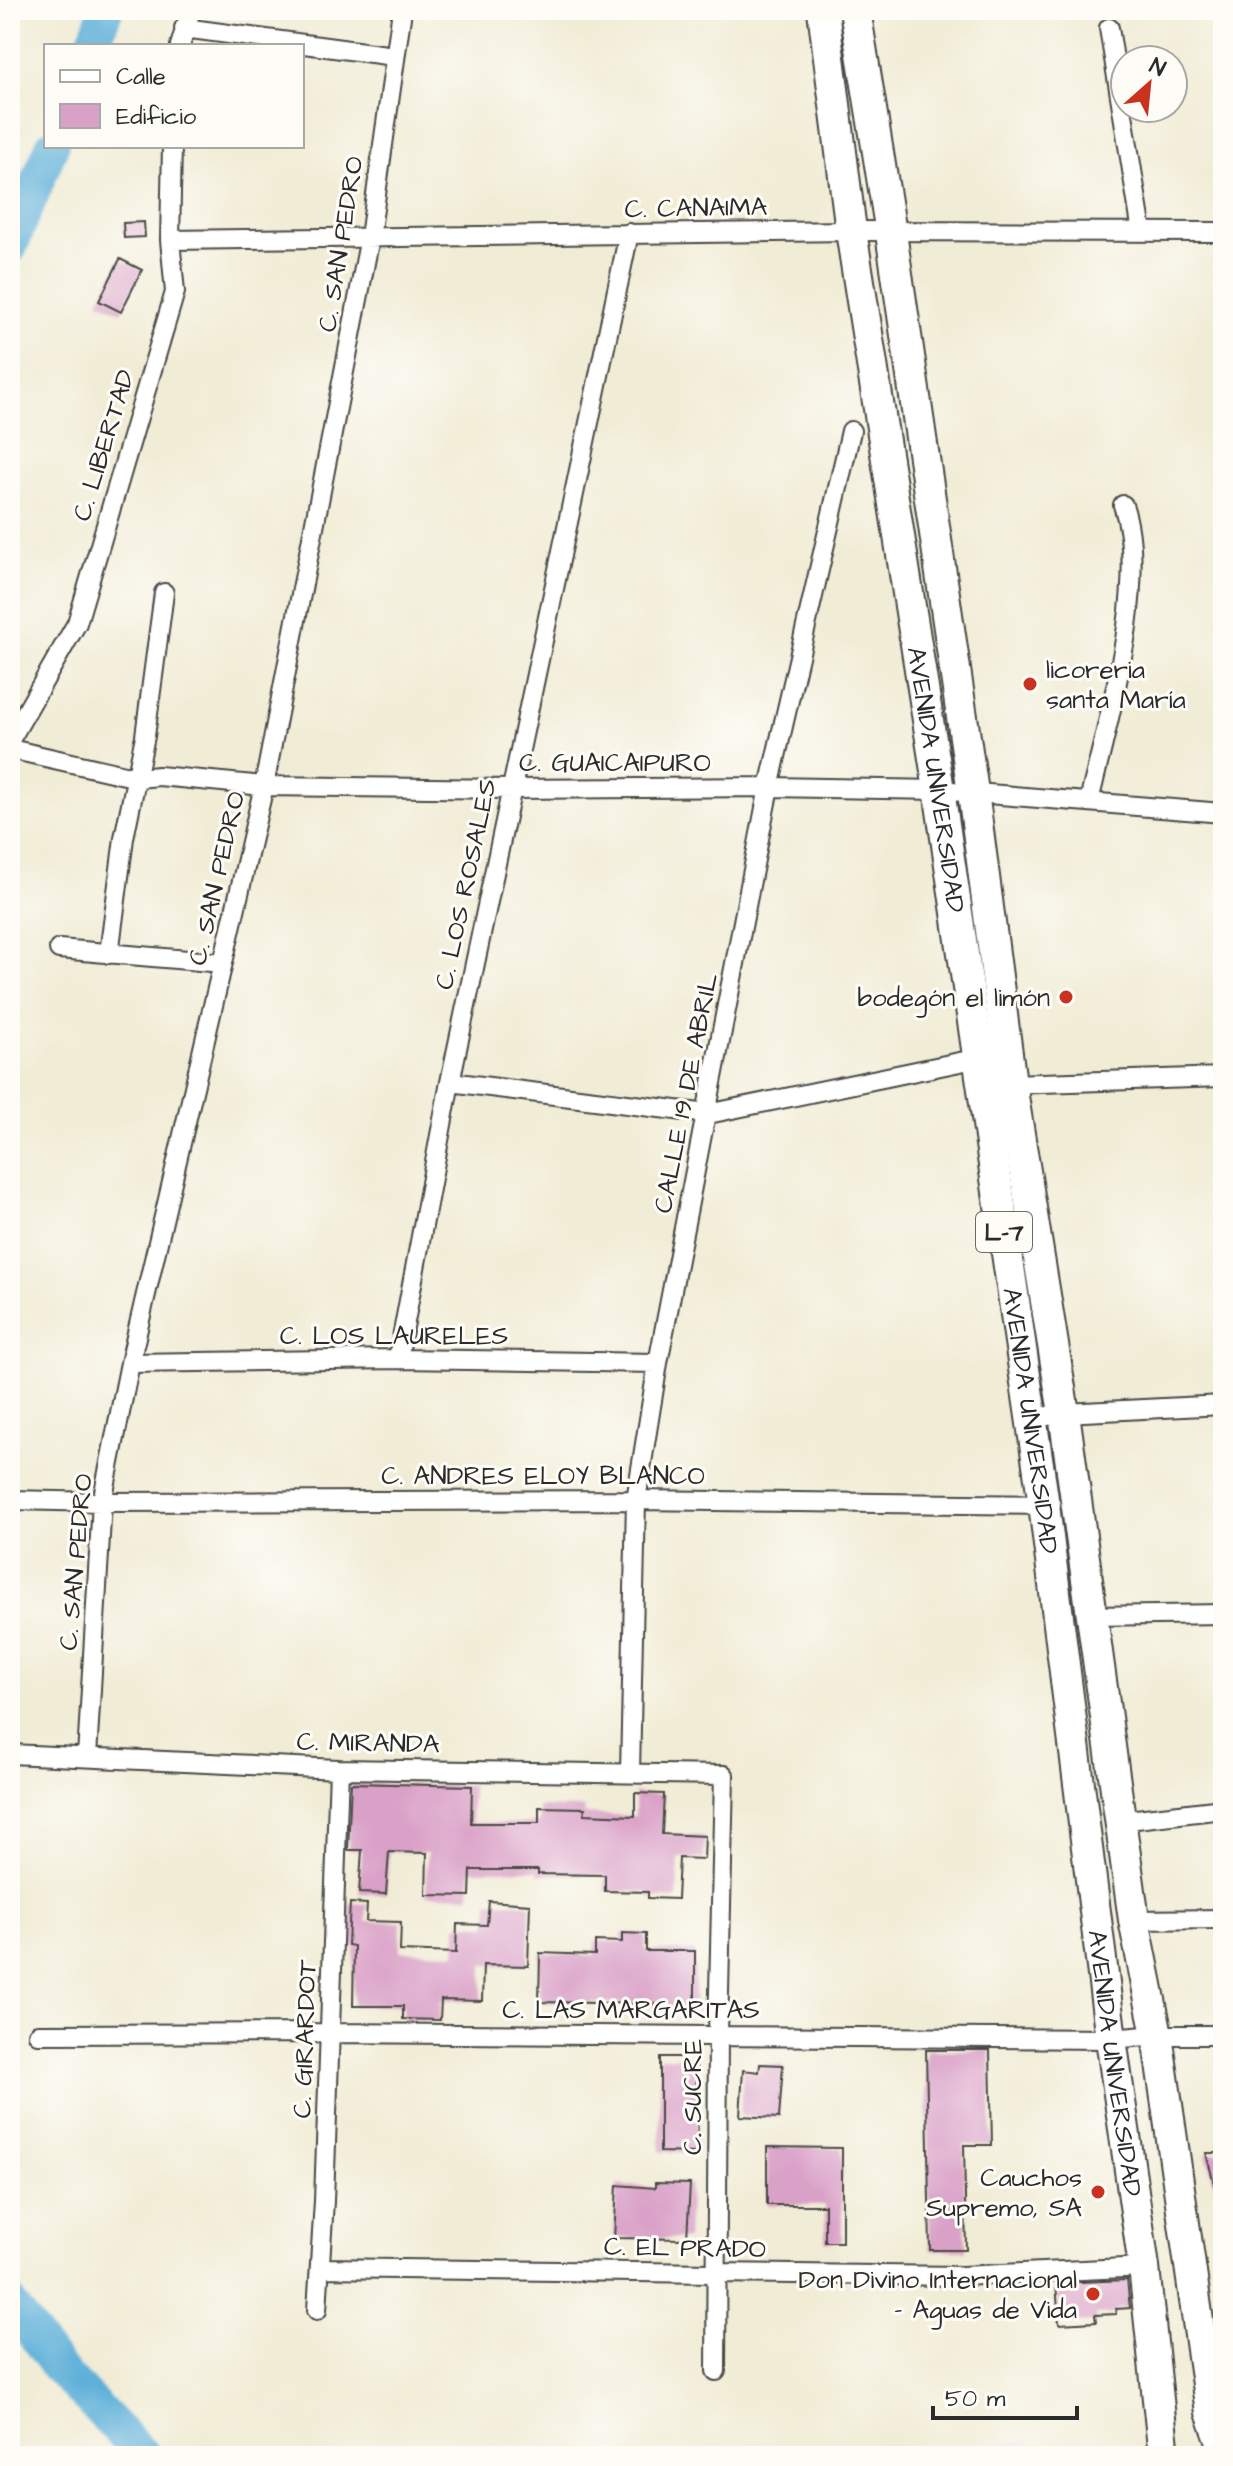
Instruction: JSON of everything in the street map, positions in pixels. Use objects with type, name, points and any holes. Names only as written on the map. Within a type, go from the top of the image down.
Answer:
[{"type":"main road","name":"AVENIDA UNIVERSIDAD","points":[[823,10],[851,231],[939,790],[1044,1505],[1111,2039],[1144,2267],[1164,2456]]},
{"type":"main road","name":"AVENIDA UNIVERSIDAD","points":[[855,10],[973,792],[1011,1084],[1064,1413],[1119,1821],[1134,1920],[1157,2035],[1211,2412],[1223,2445]]},
{"type":"street","name":"C. SAN PEDRO","points":[[87,1757],[102,1502],[130,1363],[264,786],[370,237],[402,10]]},
{"type":"street","points":[[185,28],[394,56]]},
{"type":"street","points":[[1109,28],[1142,232]]},
{"type":"street","name":"C. LIBERTAD","points":[[10,740],[77,623],[175,292],[170,240],[172,148]]},
{"type":"street","name":"C. CANAIMA","points":[[170,240],[851,231],[1223,232]]},
{"type":"street","name":"C. LOS ROSALES","points":[[398,1359],[450,1082],[629,233]]},
{"type":"street","name":"CALLE 19 DE ABRIL","points":[[630,1772],[636,1500],[658,1363],[769,787],[851,431]]},
{"type":"street","points":[[1089,802],[1118,669],[1130,590],[1132,548],[1123,505]]},
{"type":"street","points":[[109,954],[124,838],[138,778],[164,593]]},
{"type":"street","name":"C. GUAICAIPURO","points":[[10,749],[138,778],[159,776],[264,786],[939,790],[1223,813]]},
{"type":"street","points":[[59,949],[223,963]]},
{"type":"street","points":[[450,1082],[708,1114],[979,1058]]},
{"type":"street","points":[[1011,1084],[1223,1077]]},
{"type":"street","name":"C. LOS LAURELES","points":[[130,1363],[398,1359],[658,1363]]},
{"type":"street","points":[[1031,1419],[1064,1413],[1223,1405]]},
{"type":"street","name":"C. ANDRES ELOY BLANCO","points":[[10,1500],[1076,1503]]},
{"type":"street","points":[[1091,1616],[1223,1614]]},
{"type":"street","name":"C. MIRANDA","points":[[10,1754],[339,1769],[724,1775]]},
{"type":"street","name":"C. GIRARDOT","points":[[317,2310],[331,2033],[339,1769]]},
{"type":"street","name":"C. SUCRE","points":[[716,2371],[718,2035],[724,1775]]},
{"type":"street","points":[[1119,1821],[1223,1809]]},
{"type":"street","points":[[1134,1920],[1223,1919]]},
{"type":"street","name":"C. LAS MARGARITAS","points":[[38,2034],[1111,2039],[1223,2035]]},
{"type":"street","name":"C. EL PRADO","points":[[321,2268],[962,2276],[1144,2267]]},
{"type":"shaded area","points":[[1029,2440],[1031,2456],[920,2456]]},
{"type":"building","points":[[144,222],[145,237],[124,238],[123,223]]},
{"type":"building","points":[[120,259],[142,270],[121,312],[99,301]]},
{"type":"building","points":[[351,1783],[472,1786],[471,1823],[539,1823],[539,1807],[585,1808],[584,1814],[635,1816],[635,1793],[664,1794],[662,1834],[705,1836],[704,1859],[679,1858],[677,1899],[648,1898],[648,1892],[605,1891],[605,1875],[538,1874],[538,1870],[471,1870],[470,1896],[426,1895],[427,1853],[389,1852],[386,1894],[359,1893],[362,1850],[348,1850]]},
{"type":"building","points":[[489,1901],[530,1904],[528,1966],[483,1965],[482,2001],[441,2000],[440,2020],[403,2019],[403,2006],[353,2006],[354,1946],[348,1945],[350,1903],[367,1904],[366,1921],[401,1922],[400,1951],[456,1953],[457,1924],[487,1925]]},
{"type":"building","points":[[622,1933],[646,1934],[646,1951],[695,1951],[695,2011],[655,2011],[655,2004],[539,2002],[540,1953],[595,1955],[595,1941],[622,1942]]},
{"type":"building","points":[[926,2050],[990,2050],[992,2145],[964,2145],[966,2250],[930,2250]]},
{"type":"building","points":[[660,2057],[696,2057],[698,2153],[660,2152]]},
{"type":"building","points":[[760,2064],[783,2065],[779,2118],[740,2116],[743,2070],[759,2072]]},
{"type":"building","points":[[767,2147],[842,2148],[842,2242],[825,2242],[825,2205],[767,2205]]},
{"type":"building","points":[[1206,2153],[1223,2153],[1223,2198],[1218,2199]]},
{"type":"building","points":[[655,2183],[690,2184],[687,2239],[614,2238],[617,2185],[655,2188]]},
{"type":"building","name":"Don Divino Internacional - Aguas de Vida","points":[[1127,2280],[1130,2308],[1116,2309],[1116,2314],[1095,2315],[1096,2322],[1059,2324],[1056,2283]]},
{"type":"waterway","points":[[93,44],[106,10]]},
{"type":"waterway","points":[[10,248],[51,148]]},
{"type":"waterway","points":[[10,2303],[58,2368],[144,2456]]},
{"type":"place","name":"licoreria santa María","points":[[1030,684]]},
{"type":"place","name":"bodegón el limón","points":[[1066,997]]},
{"type":"place","name":"Cauchos Supremo, SA","points":[[1098,2192]]},
{"type":"place","name":"Don Divino Internacional - Aguas de Vida","points":[[1093,2294]]}]
